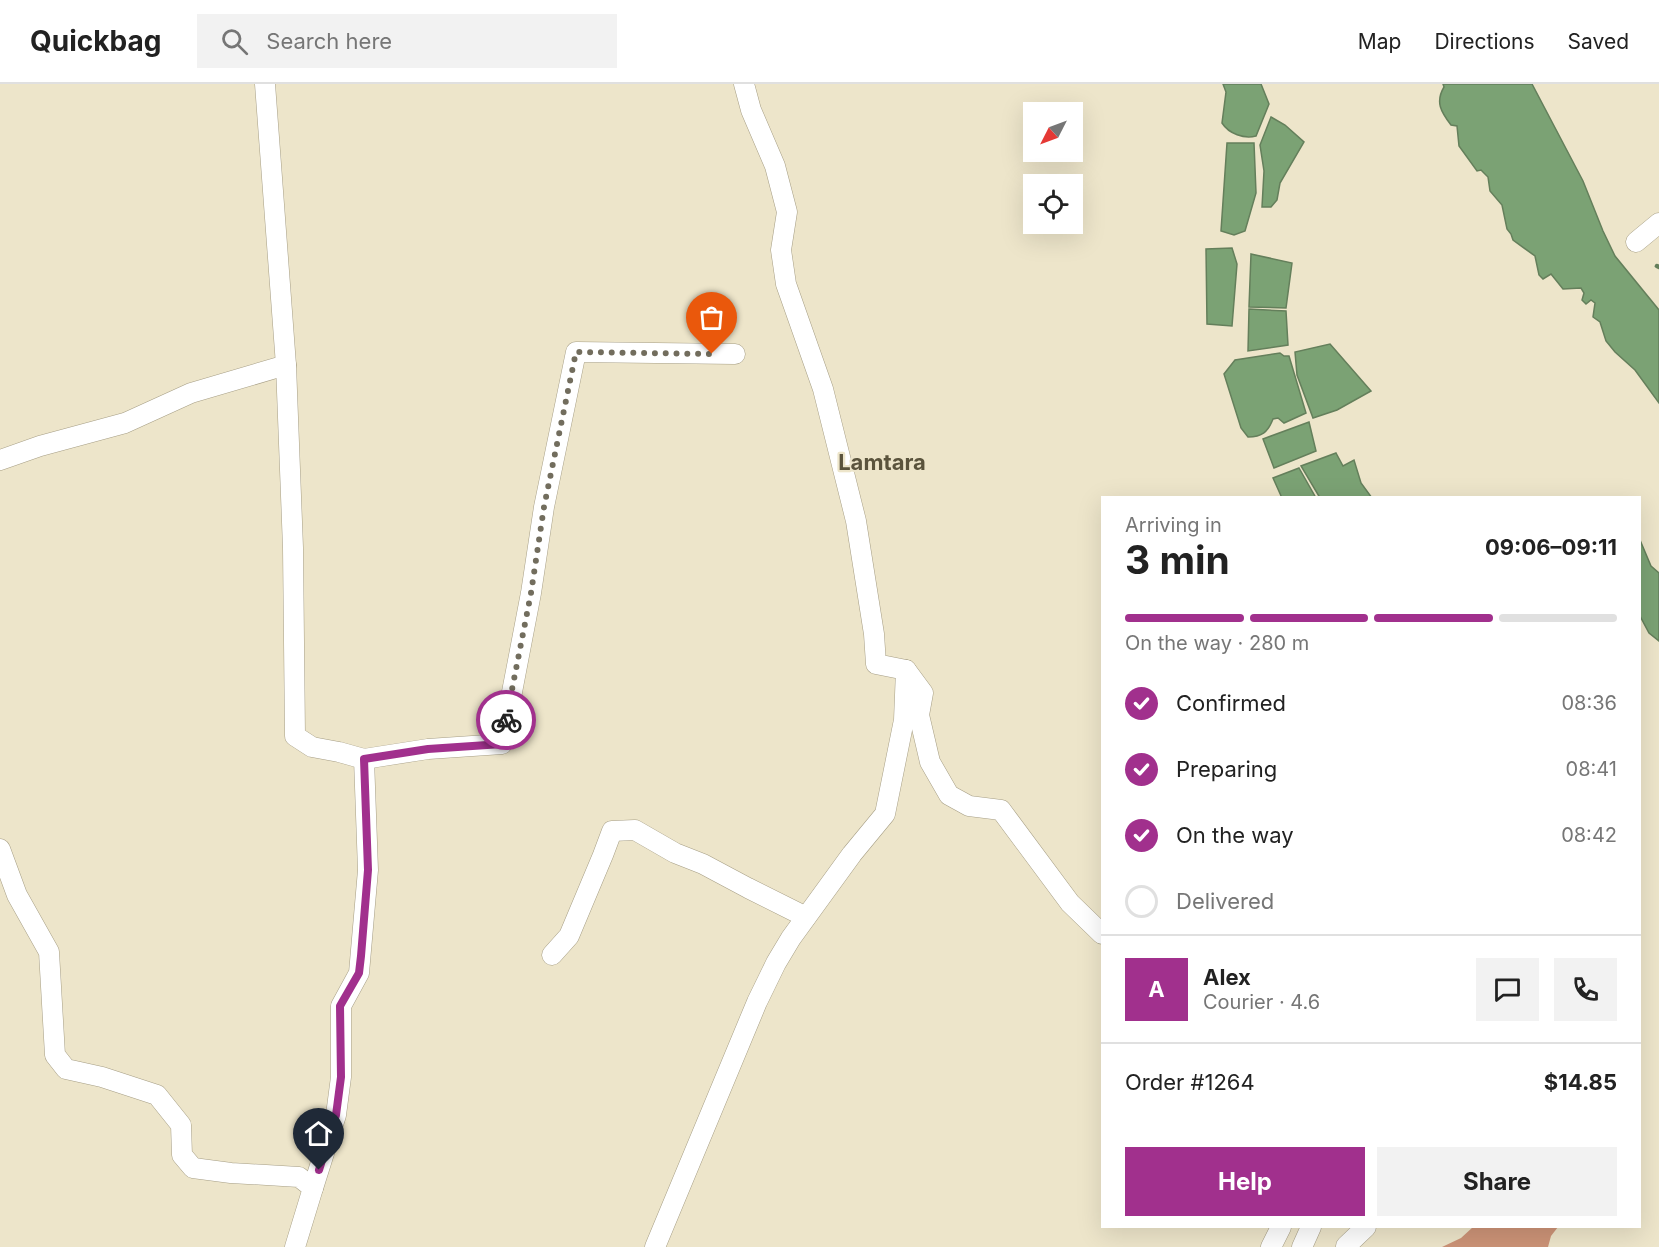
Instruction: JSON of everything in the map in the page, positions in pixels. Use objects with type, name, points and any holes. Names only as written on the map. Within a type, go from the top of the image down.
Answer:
[{"type":"street","points":[[265,84],[286,365],[293,548],[295,736],[312,747],[364,759],[428,749],[502,744],[531,593],[544,507],[576,352],[735,354]]},
{"type":"street","points":[[744,84],[751,110],[775,166],[787,212],[781,250],[786,284],[823,390],[856,521],[874,634],[876,664],[906,670],[923,693],[919,715],[930,762],[949,795],[969,806],[1001,810],[1070,903],[1101,933]]},
{"type":"street","points":[[1636,242],[1659,223]]},
{"type":"street","points":[[0,460],[40,446],[124,423],[191,393],[286,365]]},
{"type":"street","points":[[655,1247],[757,1002],[776,963],[791,938],[852,854],[885,814],[904,720],[906,670]]},
{"type":"street","points":[[295,1247],[336,1115],[341,1077],[340,1006],[359,973],[368,870],[364,759]]},
{"type":"street","points":[[552,955],[569,936],[612,831],[635,830],[675,853],[703,864],[806,918]]},
{"type":"street","points":[[0,849],[17,895],[49,952],[55,1054],[66,1069],[102,1077],[157,1095],[181,1125],[182,1155],[193,1167],[231,1173],[299,1177],[313,1188]]},
{"type":"street","points":[[1271,1247],[1280,1228]]},
{"type":"street","points":[[1302,1247],[1311,1228]]},
{"type":"street","points":[[1346,1245],[1365,1228]]},
{"type":"shaded area","points":[[1223,84],[1261,84],[1269,104],[1256,136],[1237,135],[1222,123],[1226,92]]},
{"type":"shaded area","points":[[1443,84],[1532,84],[1583,181],[1615,256],[1659,310],[1659,403],[1635,370],[1606,341],[1600,322],[1593,317],[1595,303],[1591,300],[1586,304],[1582,300],[1584,293],[1581,288],[1563,289],[1551,274],[1543,279],[1539,275],[1535,256],[1513,240],[1507,229],[1502,205],[1490,191],[1488,177],[1481,170],[1477,171],[1459,146],[1457,126],[1451,125],[1442,111],[1440,97]]},
{"type":"shaded area","points":[[1271,117],[1285,125],[1304,142],[1280,183],[1277,200],[1271,207],[1262,207],[1264,171],[1260,145]]},
{"type":"shaded area","points":[[1227,143],[1254,143],[1256,193],[1245,231],[1234,235],[1221,231]]},
{"type":"shaded area","points":[[1232,248],[1237,264],[1232,326],[1207,324],[1206,249]]},
{"type":"shaded area","points":[[1251,254],[1292,263],[1286,308],[1249,307]]},
{"type":"shaded area","points":[[1249,309],[1286,311],[1288,345],[1248,351]]},
{"type":"shaded area","points":[[1330,344],[1371,391],[1337,410],[1313,418],[1297,375],[1295,352]]},
{"type":"shaded area","points":[[1280,353],[1289,356],[1306,413],[1284,423],[1278,418],[1273,419],[1264,433],[1248,437],[1241,428],[1224,374],[1235,360]]},
{"type":"shaded area","points":[[1309,422],[1316,451],[1274,468],[1263,439]]},
{"type":"shaded area","points":[[1336,453],[1343,466],[1354,460],[1361,483],[1371,496],[1319,496],[1301,466]]},
{"type":"shaded area","points":[[1299,468],[1315,496],[1281,496],[1273,478]]},
{"type":"shaded area","points":[[1641,542],[1651,566],[1659,573],[1659,641],[1649,633],[1641,618]]},
{"type":"shaded area","points":[[1472,1228],[1557,1228],[1551,1236],[1548,1247],[1442,1247],[1461,1238]]},
{"type":"way so far","points":[[506,720],[531,593],[544,507],[576,352],[712,354]]},
{"type":"district","name":"Lamtara","points":[[882,462]]},
{"type":"route","points":[[319,1170],[336,1115],[341,1077],[340,1006],[359,973],[361,956],[368,870],[364,759],[428,749],[502,744],[506,720]]}]
